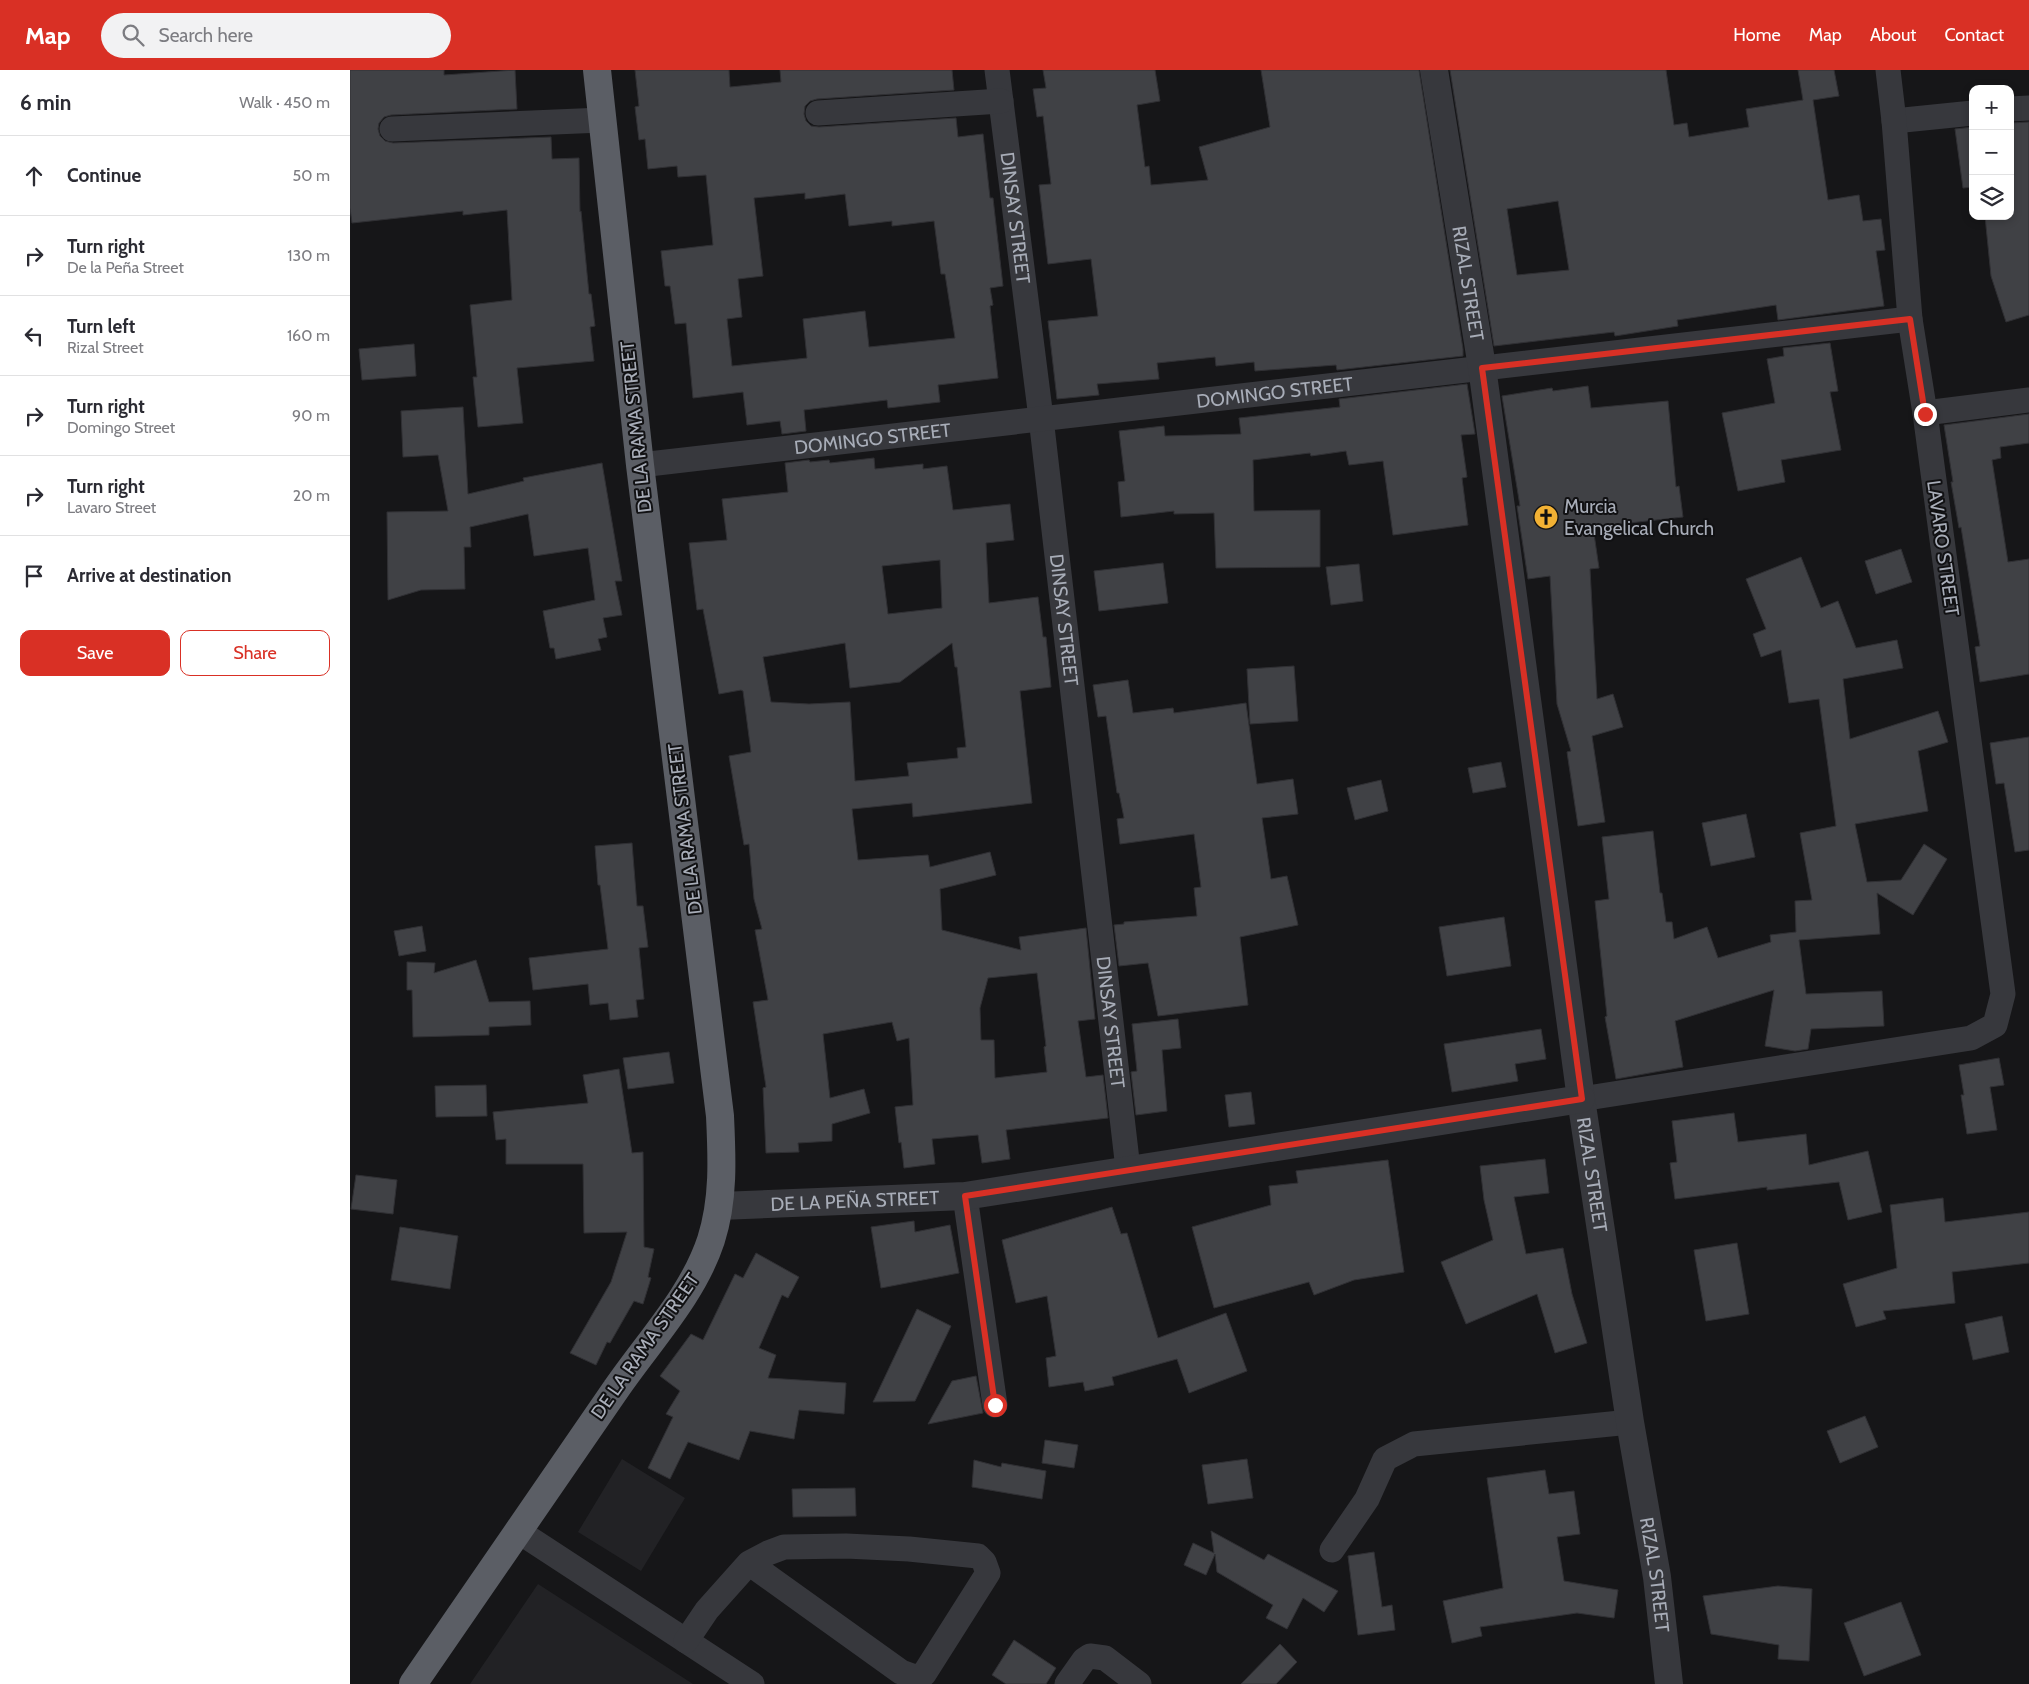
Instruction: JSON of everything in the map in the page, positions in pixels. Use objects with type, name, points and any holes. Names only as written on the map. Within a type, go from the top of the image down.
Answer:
[{"type":"highway","name":"DE LA RAMA STREET","points":[[413,1684],[617,1387],[682,1297],[698,1269],[711,1240],[720,1206],[722,1163],[720,1116],[640,465],[596,70]]},
{"type":"street","name":"DINSAY STREET","points":[[997,70],[1041,418],[1128,1169]]},
{"type":"street","name":"RIZAL STREET","points":[[1434,70],[1482,368],[1582,1099],[1630,1422],[1657,1577],[1670,1684]]},
{"type":"street","name":"LAVARO STREET","points":[[1582,1099],[1971,1038],[1996,1025],[2002,994],[1925,414],[1910,319],[1888,70]]},
{"type":"street","points":[[818,114],[1001,101]]},
{"type":"street","points":[[2014,109],[2029,108]]},
{"type":"street","points":[[1894,121],[1969,113]]},
{"type":"street","points":[[392,129],[602,120]]},
{"type":"street","name":"DOMINGO STREET","points":[[640,465],[1910,319]]},
{"type":"street","points":[[1925,414],[2029,400]]},
{"type":"street","name":"DE LA PEÑA STREET","points":[[720,1206],[965,1196],[1582,1099]]},
{"type":"street","points":[[965,1196],[995,1405]]},
{"type":"street","points":[[1332,1550],[1367,1499],[1385,1460],[1414,1444],[1630,1422]]},
{"type":"street","points":[[518,1531],[752,1684]]},
{"type":"street","points":[[686,1641],[707,1610],[749,1564],[768,1553],[784,1547],[846,1546],[909,1549],[978,1556],[984,1562],[988,1573],[924,1674],[916,1676],[901,1672],[749,1564]]},
{"type":"street","points":[[1067,1684],[1084,1660],[1090,1656],[1105,1658],[1139,1684]]},
{"type":"shaded area","points":[[622,1459],[685,1498],[641,1571],[578,1532]]},
{"type":"shaded area","points":[[538,1584],[693,1684],[470,1684]]},
{"type":"building","points":[[350,70],[444,70],[444,75],[515,70],[517,109],[391,115],[384,117],[379,123],[380,136],[385,141],[393,143],[551,137],[552,159],[579,158],[580,212],[589,294],[591,294],[595,326],[590,327],[594,361],[517,368],[523,423],[478,427],[473,377],[477,377],[470,305],[512,300],[507,210],[463,215],[463,211],[352,223],[350,208]]},
{"type":"building","points":[[635,70],[729,70],[730,87],[781,82],[780,70],[952,70],[954,90],[817,99],[810,101],[805,106],[804,114],[806,121],[811,126],[819,127],[956,118],[958,137],[983,134],[990,198],[993,198],[1003,286],[990,288],[993,305],[990,306],[998,378],[938,385],[940,402],[888,408],[887,400],[804,410],[806,431],[782,434],[780,421],[747,425],[743,392],[693,398],[686,323],[675,324],[670,286],[665,286],[661,251],[713,245],[706,175],[678,177],[677,166],[648,169],[645,139],[639,140],[635,107],[639,106]],"holes":[[[805,193],[805,199],[845,194],[849,226],[892,221],[892,226],[934,221],[941,274],[945,274],[955,338],[869,347],[865,311],[803,319],[807,358],[732,366],[727,319],[742,317],[738,279],[763,276],[754,198]]]},
{"type":"building","points":[[1043,70],[1155,70],[1160,101],[1137,105],[1145,167],[1149,166],[1151,185],[1208,180],[1199,147],[1270,127],[1261,70],[1419,70],[1463,356],[1337,370],[1336,365],[1255,371],[1254,362],[1216,366],[1215,357],[1157,363],[1159,379],[1097,384],[1099,395],[1057,399],[1048,321],[1098,316],[1091,259],[1048,264],[1039,185],[1051,184],[1043,116],[1037,117],[1033,89],[1046,88]]},
{"type":"building","points":[[1450,70],[1666,70],[1674,125],[1687,123],[1689,137],[1749,127],[1746,109],[1803,100],[1798,70],[1834,70],[1839,96],[1813,100],[1828,200],[1859,195],[1863,221],[1881,219],[1885,250],[1876,251],[1884,306],[1778,320],[1776,305],[1677,320],[1678,326],[1615,336],[1614,332],[1494,346]],"holes":[[[1558,201],[1569,270],[1517,275],[1507,209]]]},
{"type":"building","points":[[2029,122],[2029,315],[2006,322],[1991,276],[1985,220],[2014,220],[2014,123]]},
{"type":"building","points":[[1969,127],[1969,187],[1963,188],[1955,129]]},
{"type":"building","points":[[1830,343],[1838,391],[1830,392],[1841,450],[1781,460],[1785,482],[1738,491],[1722,413],[1775,403],[1767,359],[1784,356],[1783,348]]},
{"type":"building","points":[[414,344],[416,376],[362,380],[359,349]]},
{"type":"building","points":[[1467,384],[1475,434],[1461,435],[1467,477],[1462,478],[1468,525],[1393,535],[1383,461],[1349,465],[1346,451],[1311,456],[1310,453],[1253,460],[1254,511],[1320,510],[1320,567],[1216,568],[1214,513],[1174,514],[1174,511],[1121,517],[1118,482],[1125,481],[1119,431],[1164,426],[1165,436],[1241,434],[1239,418],[1340,407],[1339,399]]},
{"type":"building","points":[[1588,386],[1591,408],[1668,401],[1676,487],[1679,486],[1683,517],[1593,527],[1599,568],[1590,569],[1597,699],[1613,694],[1623,727],[1592,736],[1605,822],[1578,826],[1567,752],[1571,751],[1557,704],[1550,576],[1528,579],[1517,506],[1520,506],[1502,396],[1552,388],[1553,391]]},
{"type":"building","points":[[463,407],[468,494],[524,481],[523,478],[602,463],[622,581],[615,581],[622,615],[603,618],[607,637],[598,639],[601,650],[556,659],[554,648],[550,648],[543,611],[595,600],[588,548],[534,556],[528,514],[470,527],[471,547],[464,547],[465,589],[421,590],[388,600],[387,512],[448,511],[438,455],[403,457],[401,411]]},
{"type":"building","points":[[2029,414],[2029,443],[2000,447],[2001,458],[1992,460],[2008,562],[2029,559],[2029,674],[1980,682],[1975,647],[1980,646],[1961,527],[1959,528],[1951,482],[1953,482],[1944,425]]},
{"type":"building","points":[[874,458],[875,469],[923,464],[923,469],[947,466],[953,510],[1010,504],[1014,540],[986,543],[989,603],[1038,597],[1043,637],[1046,637],[1051,687],[1020,691],[1032,803],[913,817],[912,803],[852,809],[858,860],[928,855],[930,867],[990,852],[996,875],[940,889],[942,930],[1021,950],[1019,937],[1086,928],[1095,1019],[1078,1021],[1086,1077],[1103,1075],[1108,1118],[1006,1130],[1010,1159],[982,1163],[978,1135],[932,1139],[935,1164],[904,1168],[895,1107],[913,1105],[909,1038],[897,1041],[892,1022],[823,1034],[830,1098],[864,1089],[870,1113],[832,1124],[832,1141],[798,1143],[799,1152],[766,1153],[763,1088],[766,1087],[753,1002],[768,1000],[755,930],[762,929],[754,899],[749,844],[744,845],[729,756],[751,752],[743,691],[719,694],[703,609],[697,610],[689,543],[727,540],[722,499],[788,492],[785,463],[829,460],[830,463]],"holes":[[[940,560],[942,608],[888,614],[882,566]],[[845,643],[850,688],[900,682],[952,643],[955,667],[957,667],[966,747],[957,748],[958,758],[907,763],[909,776],[855,781],[850,702],[809,704],[771,702],[763,657]],[[1037,973],[1046,1046],[1044,1047],[1047,1072],[995,1078],[994,1040],[981,1040],[980,1008],[988,978]]]},
{"type":"building","points":[[1901,549],[1912,582],[1876,594],[1865,561]]},
{"type":"building","points":[[1801,557],[1821,608],[1838,601],[1856,648],[1897,640],[1903,668],[1843,679],[1850,739],[1938,711],[1948,742],[1918,751],[1928,811],[1855,824],[1867,882],[1901,880],[1924,844],[1947,859],[1913,915],[1877,893],[1880,934],[1799,940],[1806,994],[1882,991],[1884,1026],[1811,1029],[1808,1049],[1795,1051],[1765,1046],[1774,990],[1675,1021],[1683,1067],[1616,1079],[1605,1017],[1607,1016],[1595,901],[1609,899],[1602,837],[1653,831],[1660,893],[1662,893],[1666,922],[1672,922],[1674,939],[1707,927],[1718,958],[1771,942],[1770,935],[1796,932],[1795,901],[1812,900],[1800,833],[1836,826],[1819,699],[1789,703],[1781,650],[1761,657],[1753,634],[1766,629],[1746,579]]},
{"type":"building","points":[[1163,563],[1168,603],[1099,611],[1094,571]]},
{"type":"building","points":[[1359,564],[1363,601],[1331,605],[1326,567]]},
{"type":"building","points":[[1294,666],[1298,721],[1250,724],[1247,669]]},
{"type":"building","points":[[1128,680],[1133,713],[1173,708],[1174,713],[1246,703],[1257,784],[1293,779],[1298,814],[1262,818],[1271,879],[1287,876],[1298,925],[1240,937],[1248,1005],[1158,1016],[1148,963],[1119,966],[1114,925],[1124,924],[1124,922],[1197,916],[1194,888],[1201,887],[1194,834],[1120,844],[1117,819],[1124,818],[1119,793],[1117,793],[1106,716],[1098,717],[1093,685]]},
{"type":"building","points":[[2029,737],[2029,850],[2015,852],[2004,783],[1996,784],[1990,743]]},
{"type":"building","points":[[1501,762],[1506,787],[1473,793],[1468,768]]},
{"type":"building","points":[[1381,780],[1388,811],[1355,820],[1347,788]]},
{"type":"building","points":[[1746,814],[1755,857],[1711,866],[1702,823]]},
{"type":"building","points":[[632,843],[637,906],[643,906],[648,947],[639,948],[644,999],[636,1000],[638,1017],[610,1020],[608,1003],[590,1005],[588,984],[533,990],[529,958],[608,949],[600,885],[598,885],[595,846]]},
{"type":"building","points":[[1504,917],[1511,966],[1447,976],[1439,927]]},
{"type":"building","points":[[422,926],[426,951],[399,956],[394,931]]},
{"type":"building","points":[[476,960],[489,1002],[530,1001],[531,1025],[489,1027],[489,1035],[413,1037],[412,990],[407,990],[407,962],[435,963],[434,973]]},
{"type":"building","points":[[1178,1019],[1181,1048],[1162,1050],[1167,1111],[1136,1115],[1131,1072],[1137,1071],[1132,1024]]},
{"type":"building","points":[[1541,1029],[1546,1059],[1515,1064],[1518,1081],[1452,1092],[1444,1044]]},
{"type":"building","points":[[669,1052],[674,1083],[628,1089],[623,1058]]},
{"type":"building","points":[[1999,1058],[2004,1085],[1990,1087],[1997,1130],[1967,1134],[1961,1095],[1964,1095],[1959,1065]]},
{"type":"building","points":[[619,1069],[632,1153],[643,1152],[644,1247],[654,1249],[648,1277],[651,1278],[643,1304],[634,1301],[610,1343],[607,1342],[596,1365],[570,1353],[611,1282],[627,1232],[584,1233],[583,1164],[506,1164],[506,1139],[496,1140],[493,1112],[588,1103],[583,1075]]},
{"type":"building","points":[[486,1085],[487,1116],[436,1117],[435,1086]]},
{"type":"building","points":[[1251,1092],[1255,1124],[1229,1127],[1225,1095]]},
{"type":"building","points":[[1734,1113],[1738,1142],[1806,1134],[1809,1165],[1868,1151],[1882,1212],[1848,1220],[1839,1182],[1767,1190],[1767,1187],[1675,1199],[1670,1163],[1677,1162],[1672,1121]]},
{"type":"building","points":[[1545,1159],[1549,1193],[1514,1197],[1526,1254],[1563,1248],[1572,1294],[1587,1343],[1555,1353],[1537,1294],[1466,1324],[1441,1262],[1493,1240],[1484,1200],[1480,1166]]},
{"type":"building","points":[[1388,1160],[1404,1272],[1354,1280],[1314,1295],[1309,1282],[1214,1308],[1192,1227],[1271,1205],[1269,1186],[1298,1183],[1296,1171]]},
{"type":"building","points":[[356,1175],[397,1180],[393,1214],[351,1209]]},
{"type":"building","points":[[1943,1198],[1945,1222],[2029,1212],[2029,1263],[1952,1272],[1955,1303],[1883,1311],[1886,1319],[1856,1327],[1843,1284],[1897,1268],[1890,1205]]},
{"type":"building","points":[[1112,1207],[1121,1234],[1127,1233],[1158,1338],[1226,1313],[1247,1371],[1189,1393],[1177,1359],[1112,1377],[1114,1385],[1085,1391],[1083,1382],[1049,1387],[1046,1358],[1056,1356],[1047,1296],[1016,1303],[1002,1240]]},
{"type":"building","points":[[914,1221],[915,1232],[950,1225],[959,1273],[881,1288],[871,1227]]},
{"type":"building","points":[[400,1227],[458,1236],[450,1289],[391,1280]]},
{"type":"building","points":[[1737,1243],[1749,1314],[1706,1321],[1694,1250]]},
{"type":"building","points":[[756,1253],[799,1277],[788,1298],[782,1295],[759,1348],[776,1355],[768,1378],[846,1383],[844,1414],[799,1410],[794,1439],[750,1431],[739,1460],[688,1442],[670,1479],[648,1468],[673,1417],[666,1414],[680,1391],[660,1376],[691,1334],[703,1340],[735,1274],[743,1278]]},
{"type":"building","points":[[917,1309],[951,1326],[915,1401],[873,1402]]},
{"type":"building","points":[[2002,1316],[2009,1352],[1973,1360],[1965,1324]]},
{"type":"building","points":[[976,1376],[983,1413],[928,1424],[952,1381]]},
{"type":"building","points":[[1865,1416],[1878,1447],[1840,1463],[1827,1431]]},
{"type":"building","points":[[1045,1440],[1078,1445],[1074,1468],[1042,1463]]},
{"type":"building","points":[[1247,1459],[1253,1498],[1208,1504],[1202,1465]]},
{"type":"building","points":[[974,1460],[1001,1467],[1002,1463],[1046,1471],[1042,1499],[972,1487]]},
{"type":"building","points":[[1545,1470],[1549,1494],[1574,1491],[1580,1534],[1557,1537],[1564,1581],[1618,1590],[1614,1618],[1577,1613],[1480,1627],[1482,1636],[1452,1643],[1443,1601],[1503,1588],[1487,1478]]},
{"type":"building","points":[[855,1488],[856,1516],[793,1517],[792,1489]]},
{"type":"building","points":[[1211,1531],[1264,1560],[1268,1554],[1338,1591],[1324,1612],[1303,1598],[1287,1629],[1266,1618],[1273,1605],[1217,1572],[1215,1554],[1206,1575],[1184,1565],[1193,1543],[1214,1553]]},
{"type":"building","points":[[1374,1552],[1382,1607],[1392,1605],[1395,1630],[1358,1635],[1348,1556]]},
{"type":"building","points":[[1778,1586],[1812,1589],[1809,1661],[1778,1659],[1779,1645],[1711,1634],[1703,1596]]},
{"type":"building","points":[[1901,1602],[1921,1655],[1864,1676],[1844,1623]]},
{"type":"building","points":[[1014,1640],[1056,1668],[1046,1684],[1006,1684],[992,1675]]},
{"type":"building","points":[[1280,1644],[1297,1662],[1276,1684],[1241,1684]]},
{"type":"place","name":"Murcia Evangelical Church","points":[[1546,517]]},
{"type":"route","points":[[995,1405],[965,1196],[1582,1099],[1482,368],[1910,319],[1925,414]]}]
